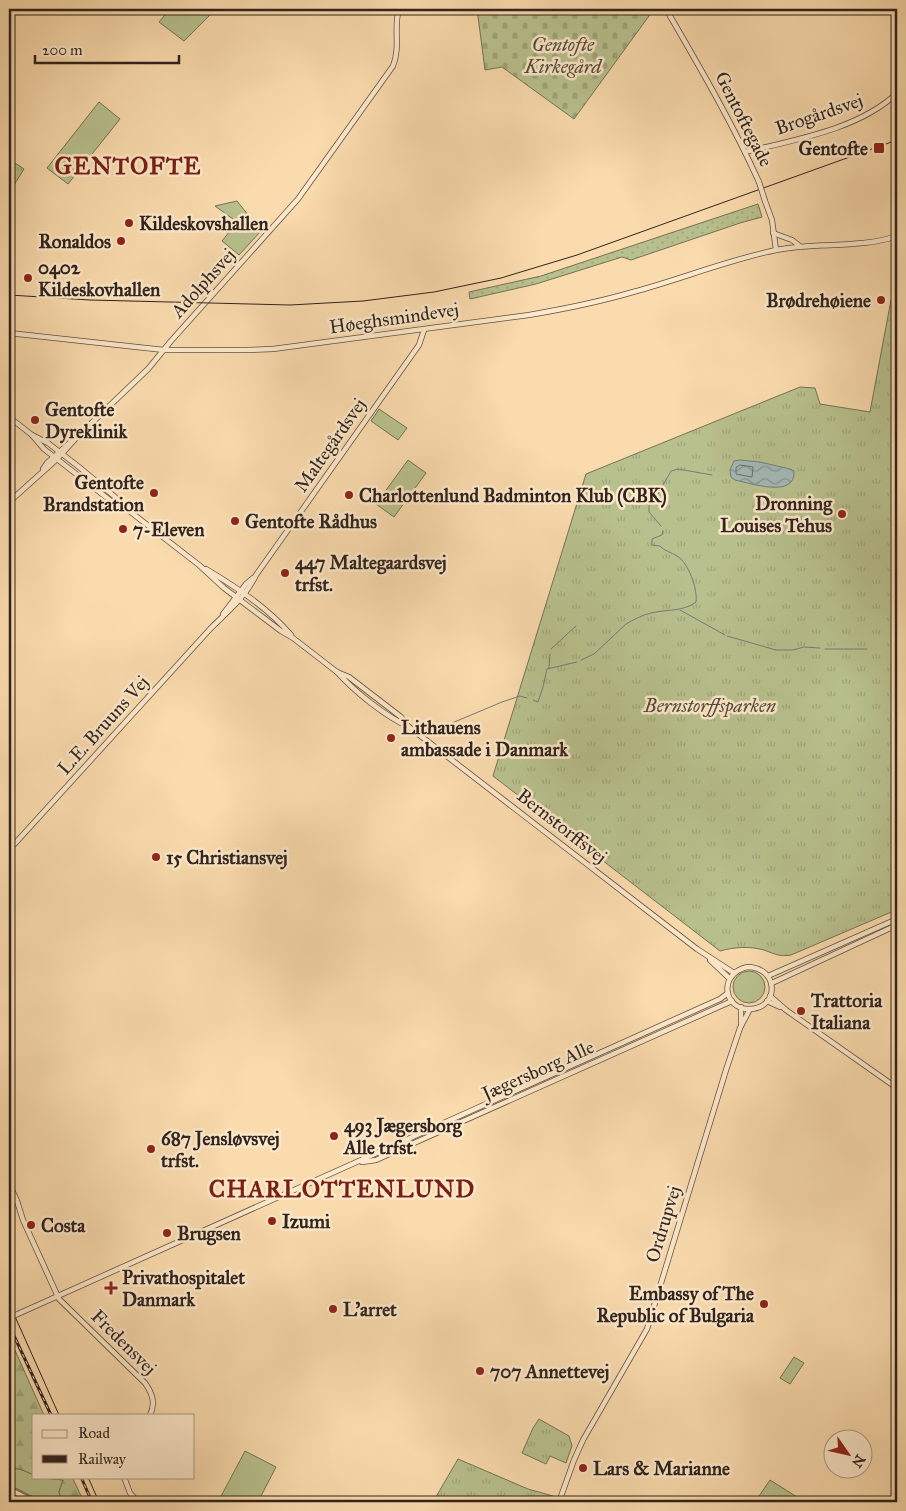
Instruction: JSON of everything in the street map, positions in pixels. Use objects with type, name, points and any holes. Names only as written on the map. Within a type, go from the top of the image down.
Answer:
[{"type":"street","name":"Adolphsvej","points":[[9,502],[148,369],[298,199],[393,66],[397,52],[397,24],[400,9]]},
{"type":"street","name":"Gentoftegade","points":[[666,9],[712,86],[759,182],[772,220],[776,250]]},
{"type":"street","name":"Brogårdsvej","points":[[745,152],[805,138],[855,120],[878,109],[897,93]]},
{"type":"street","points":[[773,233],[792,240],[801,247]]},
{"type":"street","name":"Høeghsmindevej","points":[[9,333],[164,350],[273,349],[424,330],[571,308],[776,250],[868,242],[897,236]]},
{"type":"street","name":"Maltegårdsvej","points":[[242,593],[419,344],[424,330]]},
{"type":"street","name":"Bernstorffsvej","points":[[9,417],[55,458],[111,501],[128,510]]},
{"type":"street","name":"Bernstorffsvej","points":[[32,436],[48,443],[61,453],[114,496],[128,510],[281,632],[293,638],[337,672],[349,677],[401,717],[409,727],[697,949],[729,978]]},
{"type":"street","name":"Bernstorffsvej","points":[[198,565],[229,582],[284,627],[293,638]]},
{"type":"street","name":"L.E. Bruuns Vej","points":[[9,850],[242,593]]},
{"type":"street","points":[[768,976],[897,919]]},
{"type":"street","points":[[772,983],[897,925]]},
{"type":"street","name":"Bernstorffsvej","points":[[697,949],[734,973]]},
{"type":"street","points":[[752,967],[768,976],[772,983],[768,998],[762,1006],[750,1009],[741,1007],[732,1001],[726,987],[729,978],[734,973],[741,969],[752,967]]},
{"type":"street","name":"Jægersborg Alle","points":[[9,1318],[720,999],[728,993]]},
{"type":"street","points":[[768,998],[897,1088]]},
{"type":"street","name":"Jægersborg Alle","points":[[356,1163],[376,1160],[732,1001]]},
{"type":"street","name":"Ordrupvej","points":[[740,1028],[741,1007]]},
{"type":"street","name":"Ordrupvej","points":[[559,1502],[583,1440],[647,1329],[740,1028],[750,1009]]},
{"type":"street","points":[[9,1183],[24,1222],[58,1296]]},
{"type":"street","name":"Fredensvej","points":[[58,1296],[145,1383],[152,1393],[153,1401],[150,1414]]},
{"type":"street","points":[[124,1478],[130,1493],[138,1502]]},
{"type":"street","points":[[9,1489],[34,1502]]},
{"type":"green space","points":[[170,9],[216,9],[184,41],[159,22]]},
{"type":"green space","name":"Gentofte Kirkegård","points":[[477,9],[654,9],[574,119],[502,67],[485,70]]},
{"type":"green space","points":[[99,102],[120,119],[68,184],[47,168]]},
{"type":"green space","points":[[9,159],[24,169],[9,193]]},
{"type":"green space","points":[[237,201],[261,231],[239,255],[222,241],[237,222],[215,206]]},
{"type":"green space","points":[[758,204],[762,217],[631,260],[622,257],[536,284],[470,299],[469,292],[541,276]]},
{"type":"green space","name":"Bernstorffsparken","points":[[891,300],[897,305],[896,910],[787,956],[747,948],[720,951],[493,776],[586,474],[800,387],[815,388],[820,404],[870,412]]},
{"type":"green space","points":[[379,409],[407,428],[398,440],[371,421]]},
{"type":"green space","points":[[408,460],[426,473],[394,517],[376,504]]},
{"type":"green space","points":[[749,971],[761,975],[765,987],[761,999],[749,1003],[737,999],[733,987],[737,975]]},
{"type":"green space","points":[[9,1337],[44,1414],[32,1414],[32,1474],[20,1469],[9,1468]]},
{"type":"green space","points":[[794,1357],[804,1363],[790,1384],[780,1378]]},
{"type":"green space","points":[[539,1419],[569,1436],[572,1446],[566,1463],[550,1456],[546,1464],[522,1453]]},
{"type":"green space","points":[[245,1451],[276,1467],[258,1502],[218,1502]]},
{"type":"green space","points":[[458,1459],[528,1489],[553,1496],[550,1502],[433,1502]]},
{"type":"green space","points":[[9,1468],[20,1469],[32,1474],[32,1478],[63,1480],[59,1492],[62,1502],[43,1502],[9,1485]]},
{"type":"green space","points":[[46,1478],[72,1478],[84,1502],[62,1502],[59,1492],[63,1480]]},
{"type":"green space","points":[[770,1480],[805,1502],[755,1502]]},
{"type":"green space","points":[[9,1485],[43,1502],[9,1502]]},
{"type":"water","points":[[734,461],[760,462],[790,469],[794,471],[793,480],[788,485],[771,487],[735,480],[731,477],[730,470]]},
{"type":"waterway","points":[[661,526],[649,512],[649,504],[655,499],[671,471],[678,469],[712,475]]},
{"type":"waterway","points":[[581,660],[594,654],[626,624],[635,619],[651,613],[686,607],[696,602],[694,583],[685,564],[677,556],[660,546],[652,545],[652,539],[662,535],[663,531]]},
{"type":"waterway","points":[[680,610],[725,635]]},
{"type":"waterway","points":[[551,649],[576,626]]},
{"type":"waterway","points":[[727,636],[776,650],[793,650],[804,647],[820,648]]},
{"type":"waterway","points":[[825,649],[867,649]]},
{"type":"waterway","points":[[549,668],[550,654]]},
{"type":"waterway","points":[[533,700],[538,702],[547,669],[577,662]]},
{"type":"waterway","points":[[452,723],[502,702],[520,696],[527,698]]},
{"type":"tram line","points":[[9,295],[90,300],[290,305],[363,301],[434,292],[501,278],[577,255],[897,140]]},
{"type":"tram line","points":[[9,1303],[59,1414]]},
{"type":"tram line","points":[[88,1478],[99,1502]]},
{"type":"railway","points":[[9,1325],[51,1414]]},
{"type":"railway","points":[[81,1478],[92,1502]]},
{"type":"place","name":"Gentofte","points":[[879,148]]},
{"type":"place","name":"Kildeskovshallen","points":[[129,223]]},
{"type":"place","name":"Ronaldos","points":[[121,241]]},
{"type":"place","name":"0402 Kildeskovhallen","points":[[28,278]]},
{"type":"place","name":"Brødrehøiene","points":[[881,300]]},
{"type":"place","name":"Gentofte Dyreklinik","points":[[35,420]]},
{"type":"place","name":"Gentofte Brandstation","points":[[154,493]]},
{"type":"place","name":"Charlottenlund Badminton Klub (CBK)","points":[[349,495]]},
{"type":"place","name":"Dronning Louises Tehus","points":[[842,514]]},
{"type":"place","name":"Gentofte Rådhus","points":[[235,521]]},
{"type":"place","name":"7-Eleven","points":[[123,529]]},
{"type":"place","name":"447 Maltegaardsvej trfst.","points":[[285,573]]},
{"type":"place","name":"Lithauens ambassade i Danmark","points":[[391,738]]},
{"type":"place","name":"15 Christiansvej","points":[[156,857]]},
{"type":"place","name":"Trattoria Italiana","points":[[801,1011]]},
{"type":"place","name":"493 Jægersborg Alle trfst.","points":[[334,1136]]},
{"type":"place","name":"687 Jensløvsvej trfst.","points":[[151,1149]]},
{"type":"place","name":"Izumi","points":[[272,1221]]},
{"type":"place","name":"Costa","points":[[31,1225]]},
{"type":"place","name":"Brugsen","points":[[167,1233]]},
{"type":"place","name":"Privathospitalet Danmark","points":[[111,1288]]},
{"type":"place","name":"Embassy of The Republic of Bulgaria","points":[[764,1304]]},
{"type":"place","name":"L'arret","points":[[333,1309]]},
{"type":"place","name":"707 Annettevej","points":[[480,1371]]},
{"type":"place","name":"Lars & Marianne","points":[[583,1468]]},
{"type":"district","name":"GENTOFTE","points":[[128,166]]},
{"type":"district","name":"CHARLOTTENLUND","points":[[342,1189]]}]
